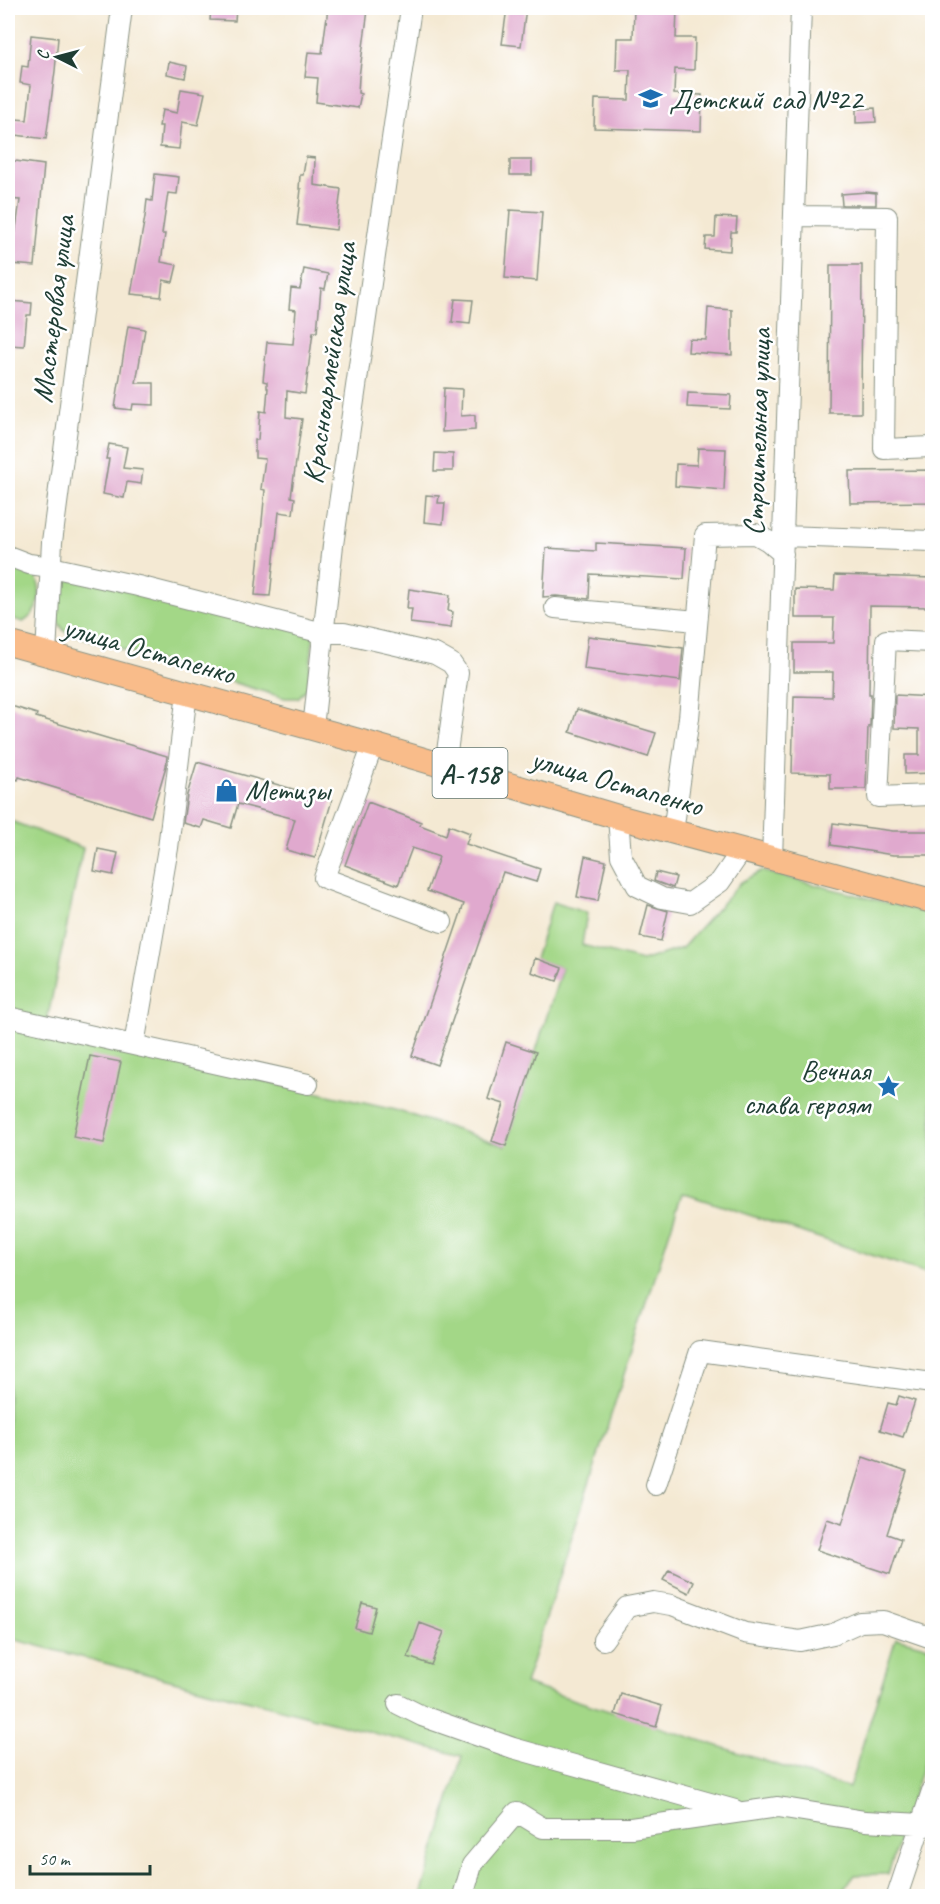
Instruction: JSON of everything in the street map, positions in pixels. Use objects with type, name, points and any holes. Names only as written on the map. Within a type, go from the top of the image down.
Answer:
[{"type":"main road","name":"улица Остапенко","points":[[8,643],[373,745],[618,817],[933,901]]},
{"type":"street","name":"Мастеровая улица","points":[[46,654],[52,542],[122,8]]},
{"type":"street","name":"Красноармейская улица","points":[[313,728],[333,545],[411,8]]},
{"type":"street","name":"Строительная улица","points":[[772,859],[801,8]]},
{"type":"street","points":[[794,216],[887,217],[884,449],[933,447]]},
{"type":"street","points":[[673,832],[688,718],[705,535],[756,534],[768,541],[783,545],[933,541]]},
{"type":"street","points":[[8,556],[29,564],[138,586],[323,633],[344,633],[435,654],[452,663],[458,673],[445,766]]},
{"type":"street","points":[[555,608],[697,621]]},
{"type":"street","points":[[933,642],[886,640],[878,797],[933,795]]},
{"type":"street","points":[[134,1045],[168,848],[187,693]]},
{"type":"street","points":[[373,745],[324,878],[442,922]]},
{"type":"street","points":[[618,817],[621,856],[626,866],[637,886],[662,898],[690,903],[720,882],[742,850]]},
{"type":"street","points":[[8,1017],[308,1084]]},
{"type":"street","points":[[656,1485],[700,1351],[933,1383]]},
{"type":"street","points":[[603,1640],[627,1607],[653,1602],[672,1605],[745,1633],[800,1641],[833,1634],[860,1622],[883,1621],[933,1638]]},
{"type":"street","points":[[398,1704],[422,1716],[513,1748],[744,1812]]},
{"type":"street","points":[[897,1896],[927,1825],[933,1791]]},
{"type":"street","points":[[463,1896],[472,1865],[517,1812],[543,1828],[631,1828],[778,1807],[865,1821],[927,1825]]},
{"type":"green space","points":[[8,556],[30,569],[38,581],[39,595],[36,607],[23,622],[8,617]]},
{"type":"green space","points":[[51,567],[314,631],[308,687],[298,698],[285,698],[65,632],[57,621]]},
{"type":"green space","points":[[8,820],[83,848],[46,1026],[8,1017]]},
{"type":"green space","points":[[761,871],[932,914],[932,1275],[682,1193],[525,1684],[849,1788],[896,1638],[932,1648],[932,1736],[888,1874],[854,1875],[839,1896],[421,1896],[462,1756],[8,1638],[8,1023],[395,1110],[506,1146],[562,968],[535,959],[553,902],[587,913],[582,945],[642,961],[682,948],[741,882]]},
{"type":"building","points":[[211,8],[236,8],[235,21],[210,20]]},
{"type":"building","points":[[328,8],[368,10],[359,77],[358,93],[361,94],[358,108],[316,102],[318,78],[305,77],[308,52],[322,53]]},
{"type":"building","points":[[507,8],[526,8],[521,46],[502,44]]},
{"type":"building","points":[[634,8],[677,8],[676,38],[695,38],[694,70],[675,69],[674,94],[702,95],[701,131],[594,128],[595,99],[629,100],[630,70],[616,70],[617,38],[633,38]]},
{"type":"building","points":[[31,35],[58,38],[46,139],[8,134],[8,120],[27,120],[31,85],[20,83],[22,66],[28,67]]},
{"type":"building","points":[[169,62],[187,66],[185,78],[167,74]]},
{"type":"building","points":[[181,89],[205,93],[198,125],[182,122],[179,149],[160,147],[162,126],[159,126],[162,110],[177,113]]},
{"type":"building","points":[[875,108],[876,122],[856,123],[856,109]]},
{"type":"building","points":[[306,157],[315,158],[314,185],[341,189],[336,230],[297,225],[301,189],[299,189],[300,175],[303,175]]},
{"type":"building","points":[[8,160],[44,165],[35,266],[11,264],[20,200],[8,199]]},
{"type":"building","points":[[510,160],[532,160],[532,175],[510,175]]},
{"type":"building","points":[[155,174],[179,177],[177,194],[168,193],[162,234],[165,234],[161,262],[177,265],[173,282],[163,280],[161,297],[131,294],[147,200],[152,201]]},
{"type":"building","points":[[876,193],[876,205],[842,205],[841,194]]},
{"type":"building","points":[[510,210],[542,212],[537,281],[505,278]]},
{"type":"building","points":[[716,217],[737,218],[736,232],[731,232],[730,251],[705,249],[706,237],[715,237]]},
{"type":"building","points":[[830,265],[862,265],[861,413],[829,413]]},
{"type":"building","points":[[304,269],[328,274],[325,289],[321,288],[317,332],[313,332],[305,394],[287,391],[286,417],[302,419],[291,497],[295,498],[293,514],[279,512],[270,596],[255,595],[265,490],[261,489],[265,459],[255,458],[255,440],[258,440],[260,411],[266,412],[268,388],[267,382],[263,381],[267,342],[293,344],[296,310],[289,309],[291,288],[300,289]]},
{"type":"building","points":[[455,299],[473,300],[470,324],[452,322]]},
{"type":"building","points":[[10,301],[32,303],[31,315],[27,315],[24,346],[8,345],[8,303]]},
{"type":"building","points":[[708,308],[732,310],[732,355],[688,352],[689,339],[706,340]]},
{"type":"building","points":[[128,326],[145,329],[136,383],[154,383],[154,405],[133,404],[132,410],[115,408]]},
{"type":"building","points":[[444,388],[462,389],[461,416],[475,415],[475,430],[442,432]]},
{"type":"building","points":[[688,393],[731,395],[730,409],[687,407]]},
{"type":"building","points":[[109,444],[127,447],[123,468],[143,470],[141,484],[127,482],[124,498],[103,494]]},
{"type":"building","points":[[698,448],[726,449],[724,490],[675,486],[676,464],[697,465]]},
{"type":"building","points":[[435,453],[453,454],[453,471],[434,471]]},
{"type":"building","points":[[933,470],[933,502],[850,503],[849,471]]},
{"type":"building","points":[[426,495],[439,496],[438,503],[445,503],[443,524],[424,522]]},
{"type":"building","points":[[596,543],[686,548],[684,579],[590,574],[589,599],[543,597],[546,548],[596,551]]},
{"type":"building","points":[[835,575],[933,578],[933,607],[870,606],[869,694],[871,694],[866,789],[830,789],[830,774],[792,773],[794,696],[832,697],[833,672],[794,672],[794,643],[833,643],[834,618],[795,618],[795,589],[834,590]]},
{"type":"building","points":[[409,589],[450,595],[448,611],[453,612],[451,628],[410,623],[412,609],[407,609]]},
{"type":"building","points":[[588,636],[683,648],[680,681],[584,669]]},
{"type":"building","points":[[895,695],[933,697],[933,773],[905,774],[905,755],[919,755],[919,729],[894,728]]},
{"type":"building","points":[[8,705],[37,714],[36,717],[167,756],[151,817],[19,777],[18,780],[8,776]]},
{"type":"building","points":[[577,709],[656,733],[648,757],[570,732]]},
{"type":"building","points":[[197,762],[332,800],[315,858],[286,850],[295,819],[238,804],[231,828],[204,820],[201,828],[183,823],[187,795]]},
{"type":"building","points":[[368,802],[421,822],[420,825],[446,835],[449,825],[470,833],[466,844],[540,869],[536,882],[503,872],[437,1065],[412,1056],[464,904],[427,891],[439,857],[412,848],[398,885],[345,865]]},
{"type":"building","points":[[833,823],[893,831],[933,831],[933,855],[893,855],[831,845]]},
{"type":"building","points":[[98,849],[118,853],[113,875],[94,871]]},
{"type":"building","points":[[585,856],[606,861],[598,901],[577,897]]},
{"type":"building","points":[[656,872],[676,877],[673,888],[654,881]]},
{"type":"building","points":[[648,905],[668,911],[661,941],[640,937]]},
{"type":"building","points":[[535,958],[562,968],[557,981],[531,972]]},
{"type":"building","points":[[506,1042],[536,1052],[506,1146],[492,1141],[504,1104],[488,1099]]},
{"type":"building","points":[[90,1056],[121,1062],[104,1143],[73,1137]]},
{"type":"building","points":[[899,1396],[915,1401],[903,1437],[880,1430],[888,1403],[896,1405]]},
{"type":"building","points":[[863,1457],[907,1472],[887,1534],[901,1539],[890,1574],[817,1550],[827,1519],[842,1524]]},
{"type":"building","points":[[669,1570],[694,1582],[689,1593],[663,1580]]},
{"type":"building","points":[[362,1603],[376,1607],[369,1632],[355,1628]]},
{"type":"building","points":[[420,1623],[444,1632],[431,1665],[408,1657]]},
{"type":"building","points":[[621,1694],[662,1706],[656,1727],[615,1714]]},
{"type":"place","name":"Детский сад №22","points":[[651,99]]},
{"type":"place","name":"Метизы","points":[[227,790]]},
{"type":"place","name":"Вечная слава героям","points":[[888,1087]]}]
